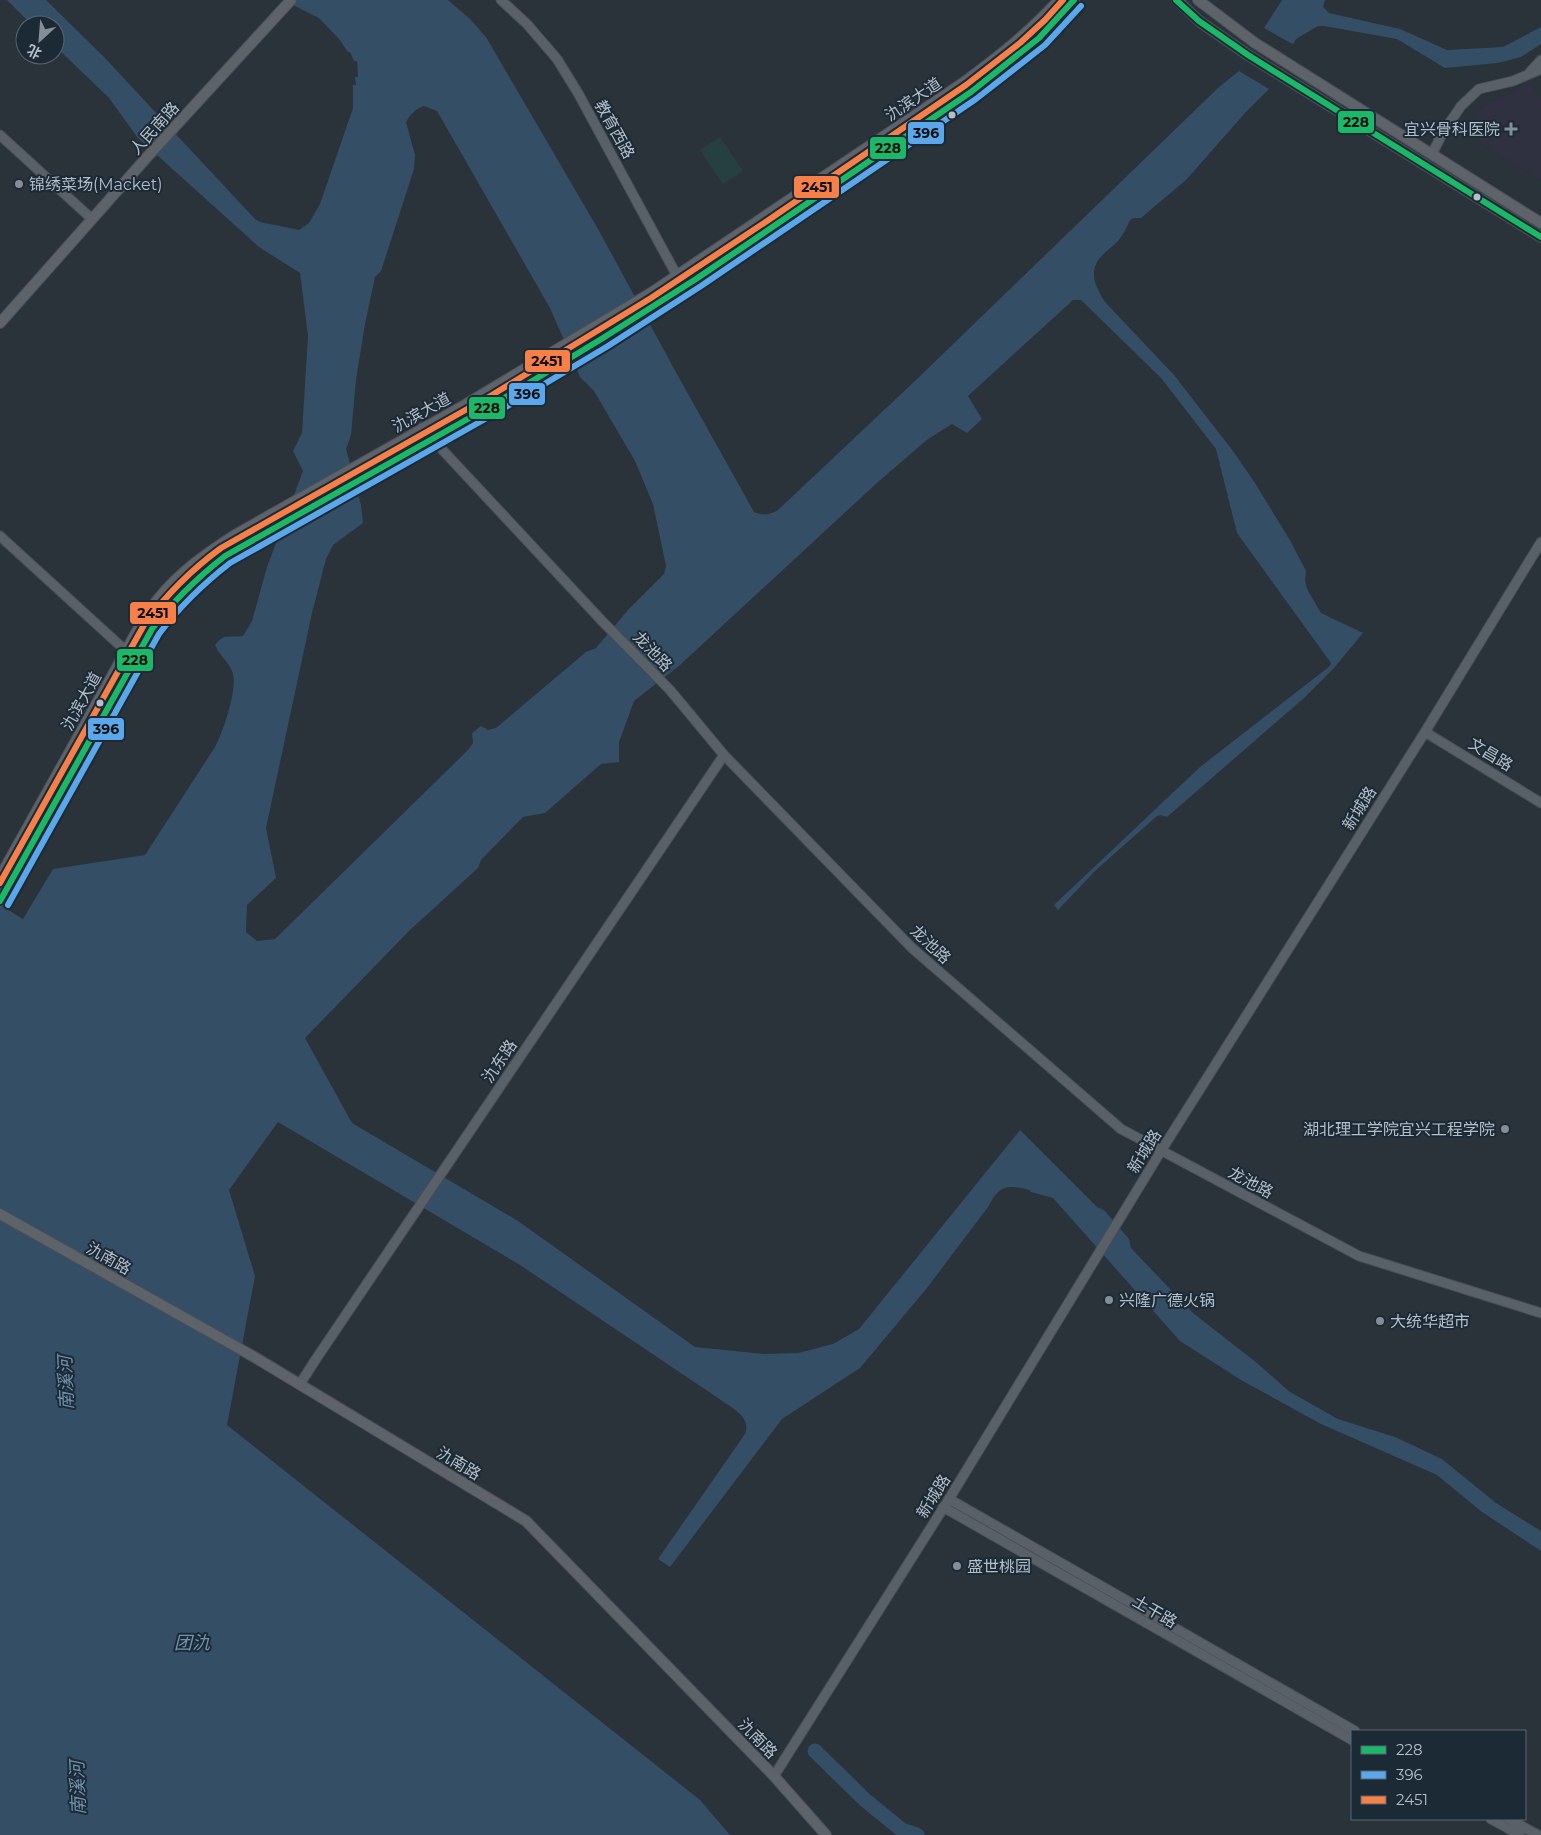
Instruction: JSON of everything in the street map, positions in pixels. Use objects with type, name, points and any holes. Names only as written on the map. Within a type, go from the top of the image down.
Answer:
[{"type":"main road","name":"人民南路","points":[[0,323],[148,156],[292,0]]},
{"type":"main road","name":"氿滨大道","points":[[0,877],[141,624],[159,598],[184,571],[206,553],[462,406],[651,293],[963,82],[1011,47],[1038,23],[1059,0]]},
{"type":"main road","name":"氿滨大道","points":[[0,900],[152,629],[170,604],[194,580],[225,556],[365,478],[563,363],[683,287],[972,92],[1046,32],[1074,0]]},
{"type":"main road","points":[[1177,0],[1198,21],[1248,55],[1541,237]]},
{"type":"main road","points":[[1198,0],[1255,43],[1541,223]]},
{"type":"main road","name":"氿南路","points":[[0,1214],[256,1358],[526,1521],[774,1776],[826,1835]]},
{"type":"street","name":"教育西路","points":[[501,0],[527,24],[557,59],[592,118],[683,287]]},
{"type":"street","points":[[1528,74],[1541,60]]},
{"type":"street","points":[[1432,154],[1442,134],[1461,106],[1479,90],[1513,81],[1541,69]]},
{"type":"street","points":[[0,135],[92,219]]},
{"type":"street","name":"龙池路","points":[[422,428],[602,621],[670,690],[724,755],[912,948],[1121,1129],[1358,1256],[1541,1312]]},
{"type":"street","points":[[0,536],[126,651]]},
{"type":"street","name":"新城路","points":[[774,1776],[946,1503],[1161,1151],[1425,732],[1541,542]]},
{"type":"street","name":"文昌路","points":[[1425,732],[1541,803]]},
{"type":"street","name":"氿东路","points":[[300,1384],[724,755]]},
{"type":"street","name":"土干路","points":[[946,1503],[1354,1730]]},
{"type":"street","name":"土干路","points":[[946,1503],[1351,1739]]},
{"type":"street","points":[[1493,1820],[1520,1835]]},
{"type":"street","points":[[1511,1820],[1538,1835]]},
{"type":"shaded area","name":"宜兴骨科医院","points":[[1528,80],[1541,99],[1541,180],[1481,144],[1478,134],[1484,125],[1473,117],[1490,102],[1508,95]]},
{"type":"green space","points":[[720,137],[743,171],[723,184],[700,150]]},
{"type":"water","name":"团氿","points":[[7,0],[46,0],[61,15],[22,15]]},
{"type":"water","name":"团氿","points":[[283,0],[448,0],[470,19],[486,37],[598,229],[754,512],[769,514],[778,510],[917,379],[1219,87],[1239,71],[1282,0],[1325,0],[1323,7],[1329,13],[1400,29],[1447,50],[1503,47],[1541,27],[1541,44],[1521,57],[1498,63],[1445,68],[1397,39],[1318,26],[1296,39],[1269,89],[1186,180],[1141,218],[1130,220],[1120,239],[1096,263],[1094,269],[1095,280],[1105,302],[1174,375],[1233,451],[1255,483],[1291,542],[1306,571],[1307,589],[1321,613],[1363,633],[1334,668],[1304,698],[1167,817],[1157,816],[1096,870],[1058,910],[1054,905],[1200,767],[1330,666],[1331,663],[1237,533],[1216,449],[1161,378],[1081,300],[1073,300],[968,396],[982,419],[967,433],[952,424],[928,439],[878,482],[680,665],[634,701],[619,742],[619,762],[601,764],[545,813],[523,817],[481,860],[478,868],[410,930],[305,1038],[352,1123],[518,1221],[695,1347],[764,1354],[798,1353],[833,1344],[859,1329],[1020,1130],[1097,1207],[1104,1210],[1129,1239],[1131,1248],[1193,1313],[1257,1363],[1290,1392],[1338,1419],[1395,1437],[1442,1459],[1496,1503],[1541,1531],[1541,1551],[1482,1512],[1437,1475],[1321,1424],[1241,1380],[1180,1341],[1053,1198],[1029,1190],[1009,1187],[1004,1188],[996,1195],[927,1288],[860,1368],[782,1419],[670,1567],[658,1559],[745,1434],[746,1428],[743,1417],[520,1265],[278,1122],[229,1190],[255,1276],[227,1425],[700,1800],[730,1835],[0,1835],[0,905],[23,919],[53,869],[145,855],[215,747],[222,731],[232,698],[234,678],[230,667],[215,645],[224,637],[243,636],[252,621],[267,567],[303,471],[293,451],[302,433],[308,336],[300,273],[259,247],[138,138],[109,98],[65,56],[65,19],[104,57],[255,219],[260,222],[299,230],[309,223],[320,204],[353,108],[353,85],[356,85],[355,77],[358,77],[357,61],[354,61],[350,52],[319,18]],"holes":[[[424,106],[437,111],[550,308],[580,377],[594,391],[635,461],[653,504],[666,566],[664,574],[628,610],[596,648],[586,652],[496,728],[488,730],[481,726],[472,733],[473,743],[468,750],[275,939],[257,941],[246,932],[247,905],[276,878],[266,828],[312,613],[326,559],[333,545],[363,523],[361,505],[346,449],[351,435],[356,380],[375,277],[381,271],[414,169],[415,155],[406,122],[413,112]]]},
{"type":"pier","points":[[1264,28],[1294,45],[1269,89],[1239,71]]},
{"type":"waterway","points":[[815,1751],[865,1800],[902,1830],[917,1835]]},
{"type":"transit line","name":"2451","points":[[0,883],[144,625],[170,593],[199,565],[221,548],[492,395],[651,298],[966,85],[1020,43],[1063,0]]},
{"type":"transit line","name":"228","points":[[0,901],[152,629],[177,599],[215,564],[225,556],[496,403],[696,279],[971,92],[1039,38],[1074,0]]},
{"type":"transit line","name":"228","points":[[1176,0],[1199,21],[1248,55],[1541,237]]},
{"type":"transit line","name":"396","points":[[8,905],[159,634],[201,587],[220,571],[230,563],[501,410],[608,346],[701,286],[976,99],[1045,45],[1081,6]]},
{"type":"place","name":"宜兴骨科医院","points":[[1511,129]]},
{"type":"place","name":"锦绣菜场(Macket)","points":[[19,184]]},
{"type":"place","name":"湖北理工学院宜兴工程学院","points":[[1505,1129]]},
{"type":"place","name":"兴隆广德火锅","points":[[1109,1300]]},
{"type":"place","name":"大统华超市","points":[[1380,1321]]},
{"type":"place","name":"盛世桃园","points":[[957,1566]]},
{"type":"water label","name":"南溪河","points":[[66,1383]]},
{"type":"water label","name":"南溪河","points":[[78,1788]]}]
